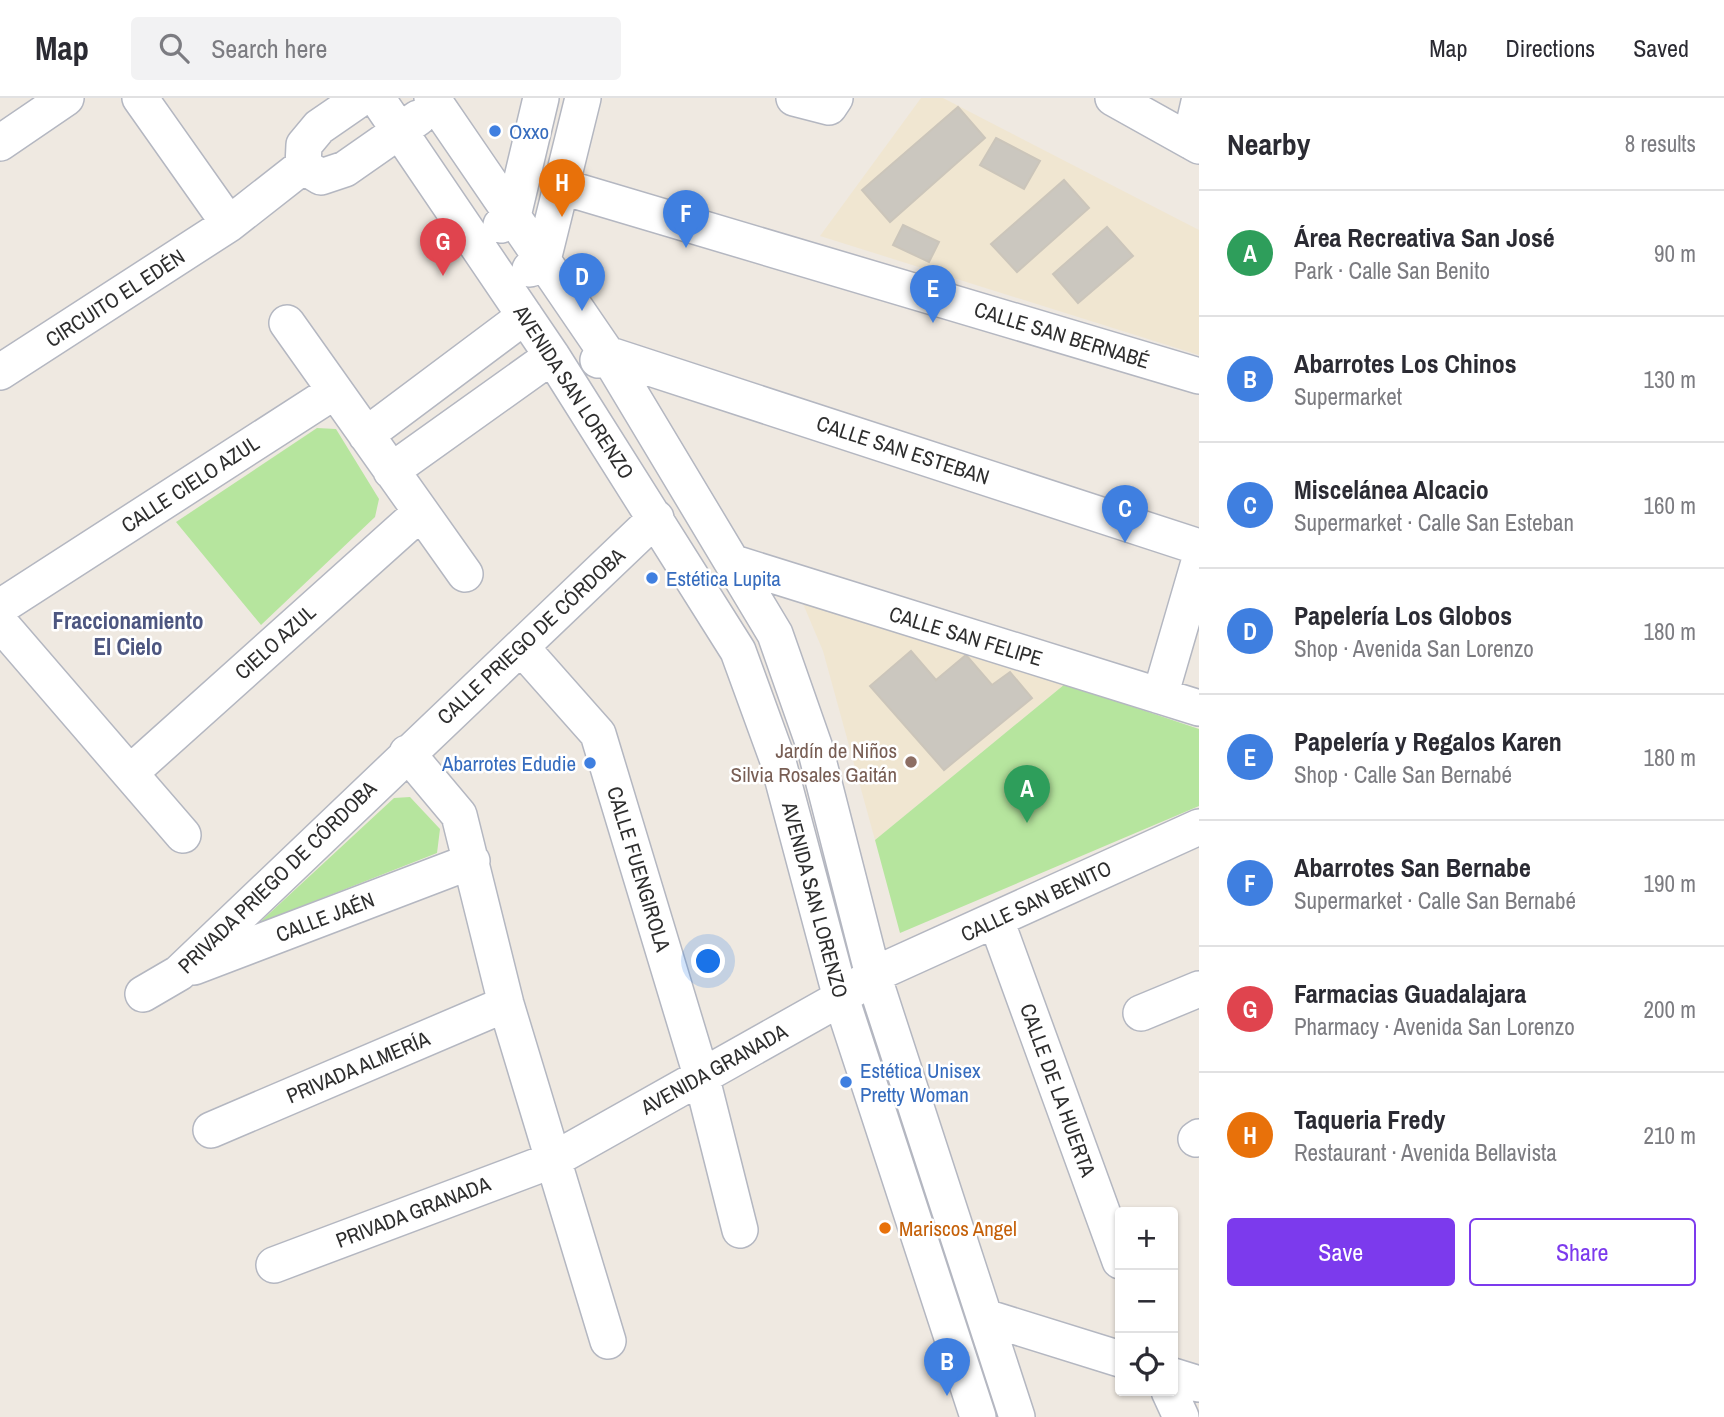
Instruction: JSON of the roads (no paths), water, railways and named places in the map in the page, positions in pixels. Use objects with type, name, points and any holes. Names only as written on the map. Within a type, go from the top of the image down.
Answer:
[{"type":"street","points":[[0,144],[66,98]]},
{"type":"street","points":[[140,98],[229,224]]},
{"type":"street","points":[[361,98],[319,127],[304,145],[303,166],[321,177],[345,169],[399,131],[434,102]]},
{"type":"street","name":"AVENIDA SAN LORENZO","points":[[377,98],[560,368],[738,651],[776,758],[841,998],[978,1417]]},
{"type":"street","points":[[476,244],[513,216],[541,98]]},
{"type":"street","points":[[505,287],[543,260],[583,98]]},
{"type":"street","points":[[794,98],[830,107],[835,98]]},
{"type":"street","points":[[1113,98],[1194,144],[1199,103]]},
{"type":"street","name":"AVENIDA SAN LORENZO","points":[[434,102],[607,354],[775,634],[815,748],[873,975],[1017,1417]]},
{"type":"street","name":"CIRCUITO EL EDÉN","points":[[0,372],[229,224],[303,166]]},
{"type":"street","name":"CALLE SAN BERNABÉ","points":[[563,187],[1199,376]]},
{"type":"street","points":[[366,435],[525,316]]},
{"type":"street","points":[[287,323],[465,575]]},
{"type":"street","points":[[486,346],[488,370],[507,388]]},
{"type":"street","points":[[391,471],[507,388],[607,354]]},
{"type":"street","name":"CALLE SAN ESTEBAN","points":[[607,354],[1199,547]]},
{"type":"street","name":"CALLE CIELO AZUL","points":[[0,607],[335,391]]},
{"type":"street","name":"CIELO AZUL","points":[[130,773],[421,512]]},
{"type":"street","name":"CALLE PRIEGO DE CÓRDOBA","points":[[407,753],[656,519]]},
{"type":"street","points":[[1160,696],[1199,562]]},
{"type":"street","name":"CALLE SAN FELIPE","points":[[734,563],[1199,708]]},
{"type":"street","points":[[0,623],[183,835]]},
{"type":"street","name":"CALLE FUENGIROLA","points":[[521,647],[598,734],[701,1075],[740,1230]]},
{"type":"street","points":[[407,753],[459,815],[506,1004],[608,1341]]},
{"type":"street","name":"PRIVADA PRIEGO DE CÓRDOBA","points":[[143,994],[179,973],[407,753]]},
{"type":"street","name":"CALLE SAN BENITO","points":[[873,975],[1199,827]]},
{"type":"street","name":"CALLE JAÉN","points":[[179,973],[472,861]]},
{"type":"street","name":"CALLE DE LA HUERTA","points":[[996,919],[1115,1247]]},
{"type":"street","name":"AVENIDA GRANADA","points":[[553,1160],[841,998],[873,975]]},
{"type":"street","points":[[1141,1013],[1198,993]]},
{"type":"street","name":"PRIVADA ALMERÍA","points":[[211,1130],[506,1004]]},
{"type":"street","name":"PRIVADA GRANADA","points":[[274,1265],[553,1160]]},
{"type":"street","points":[[985,1317],[1115,1357]]},
{"type":"street","points":[[1178,1378],[1199,1384]]},
{"type":"street","points":[[1171,1396],[1181,1417]]},
{"type":"place","name":"Oxxo","points":[[495,131]]},
{"type":"place","name":"Taqueria Fredy","points":[[562,217]]},
{"type":"place","name":"Abarrotes San Bernabe","points":[[686,248]]},
{"type":"place","name":"Farmacias Guadalajara","points":[[443,276]]},
{"type":"place","name":"Papelería Los Globos","points":[[582,311]]},
{"type":"place","name":"Papelería y Regalos Karen","points":[[933,323]]},
{"type":"place","name":"Miscelánea Alcacio","points":[[1125,543]]},
{"type":"place","name":"Estética Lupita","points":[[652,578]]},
{"type":"place","name":"Jardín de Niños Silvia Rosales Gaitán","points":[[911,762]]},
{"type":"place","name":"Abarrotes Edudie","points":[[590,763]]},
{"type":"place","name":"Área Recreativa San José","points":[[1027,823]]},
{"type":"place","name":"Estética Unisex Pretty Woman","points":[[846,1082]]},
{"type":"place","name":"Mariscos Angel","points":[[885,1228]]},
{"type":"place","name":"Abarrotes Los Chinos","points":[[947,1396]]},
{"type":"district","name":"Fraccionamiento El Cielo","points":[[128,633]]}]
